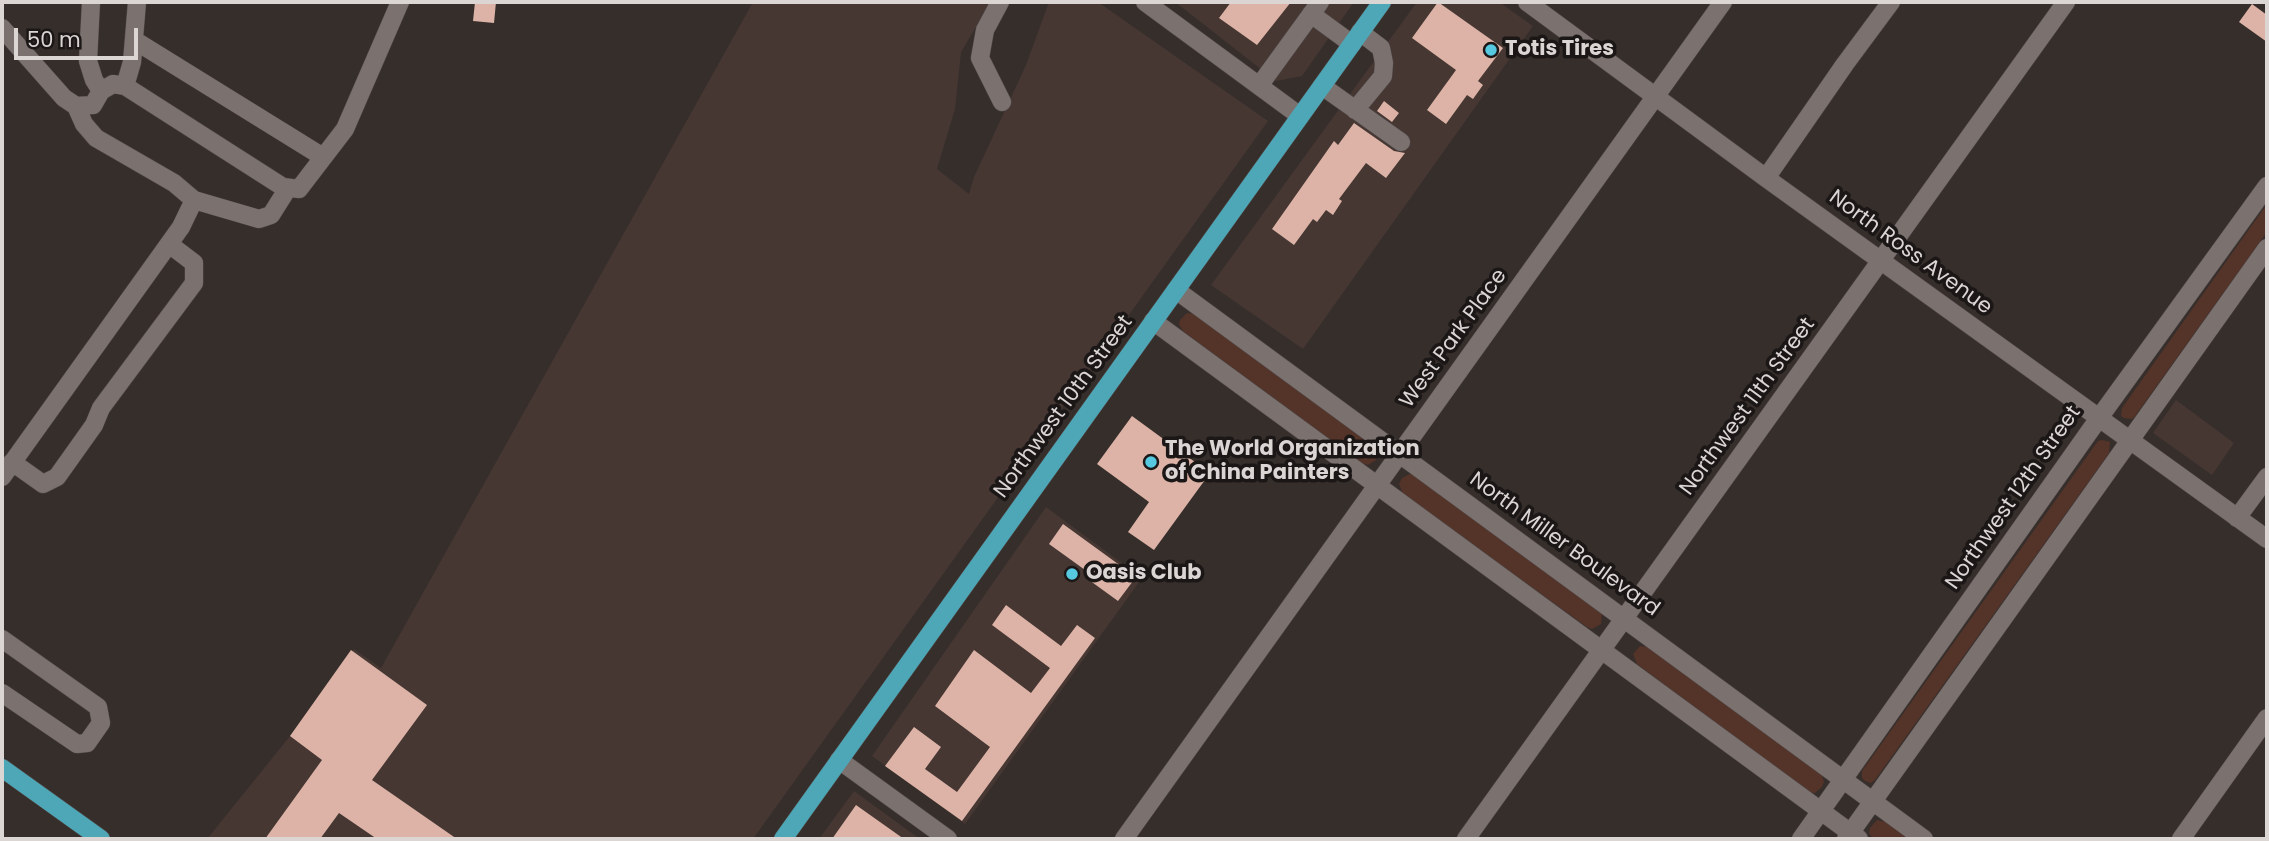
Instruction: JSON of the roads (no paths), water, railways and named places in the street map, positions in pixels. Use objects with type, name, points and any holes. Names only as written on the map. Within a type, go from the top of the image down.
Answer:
[{"type":"main road","name":"Northwest 10th Street","points":[[783,839],[1382,2]]},
{"type":"main road","points":[[2,768],[101,839]]},
{"type":"street","points":[[91,2],[89,61],[94,80],[101,91]]},
{"type":"street","points":[[125,86],[132,62],[137,2]]},
{"type":"street","points":[[76,106],[93,105],[101,91],[113,85],[125,86],[283,187],[299,189],[345,129],[400,2]]},
{"type":"street","points":[[1000,2],[985,30],[980,58],[1002,102]]},
{"type":"street","points":[[1145,2],[1300,116]]},
{"type":"street","name":"North Ross Avenue","points":[[1527,2],[1546,7],[1766,178],[2267,539]]},
{"type":"street","name":"West Park Place","points":[[1124,839],[1723,2]]},
{"type":"street","points":[[1766,178],[1844,64],[1891,2]]},
{"type":"street","name":"Northwest 11th Street","points":[[1466,839],[1883,261],[2066,2]]},
{"type":"street","points":[[1259,86],[1315,8],[1356,38],[1381,48],[1383,76],[1356,110]]},
{"type":"street","points":[[2,28],[64,98],[76,106],[84,124],[96,138],[174,183],[194,200],[259,219],[271,215],[288,188]]},
{"type":"street","points":[[134,40],[323,157]]},
{"type":"street","points":[[1322,86],[1401,142]]},
{"type":"street","name":"Northwest 12th Street","points":[[1801,839],[2267,186]]},
{"type":"street","points":[[169,244],[194,263],[194,283],[100,408],[94,425],[57,477],[43,484],[7,470],[181,227],[194,200]]},
{"type":"street","points":[[1153,321],[1602,649],[1821,811],[1852,837],[1872,801],[2132,441],[2267,248]]},
{"type":"street","name":"North Miller Boulevard","points":[[1175,290],[1924,839]]},
{"type":"street","points":[[2237,518],[2267,477]]},
{"type":"street","points":[[2,639],[98,708],[102,723],[86,743],[77,744],[2,693]]},
{"type":"street","points":[[2180,839],[2267,718]]},
{"type":"street","points":[[839,760],[948,839]]},
{"type":"place","name":"Totis Tires","points":[[1491,50]]},
{"type":"place","name":"The World Organization of China Painters","points":[[1151,462]]},
{"type":"place","name":"Oasis Club","points":[[1072,574]]}]
